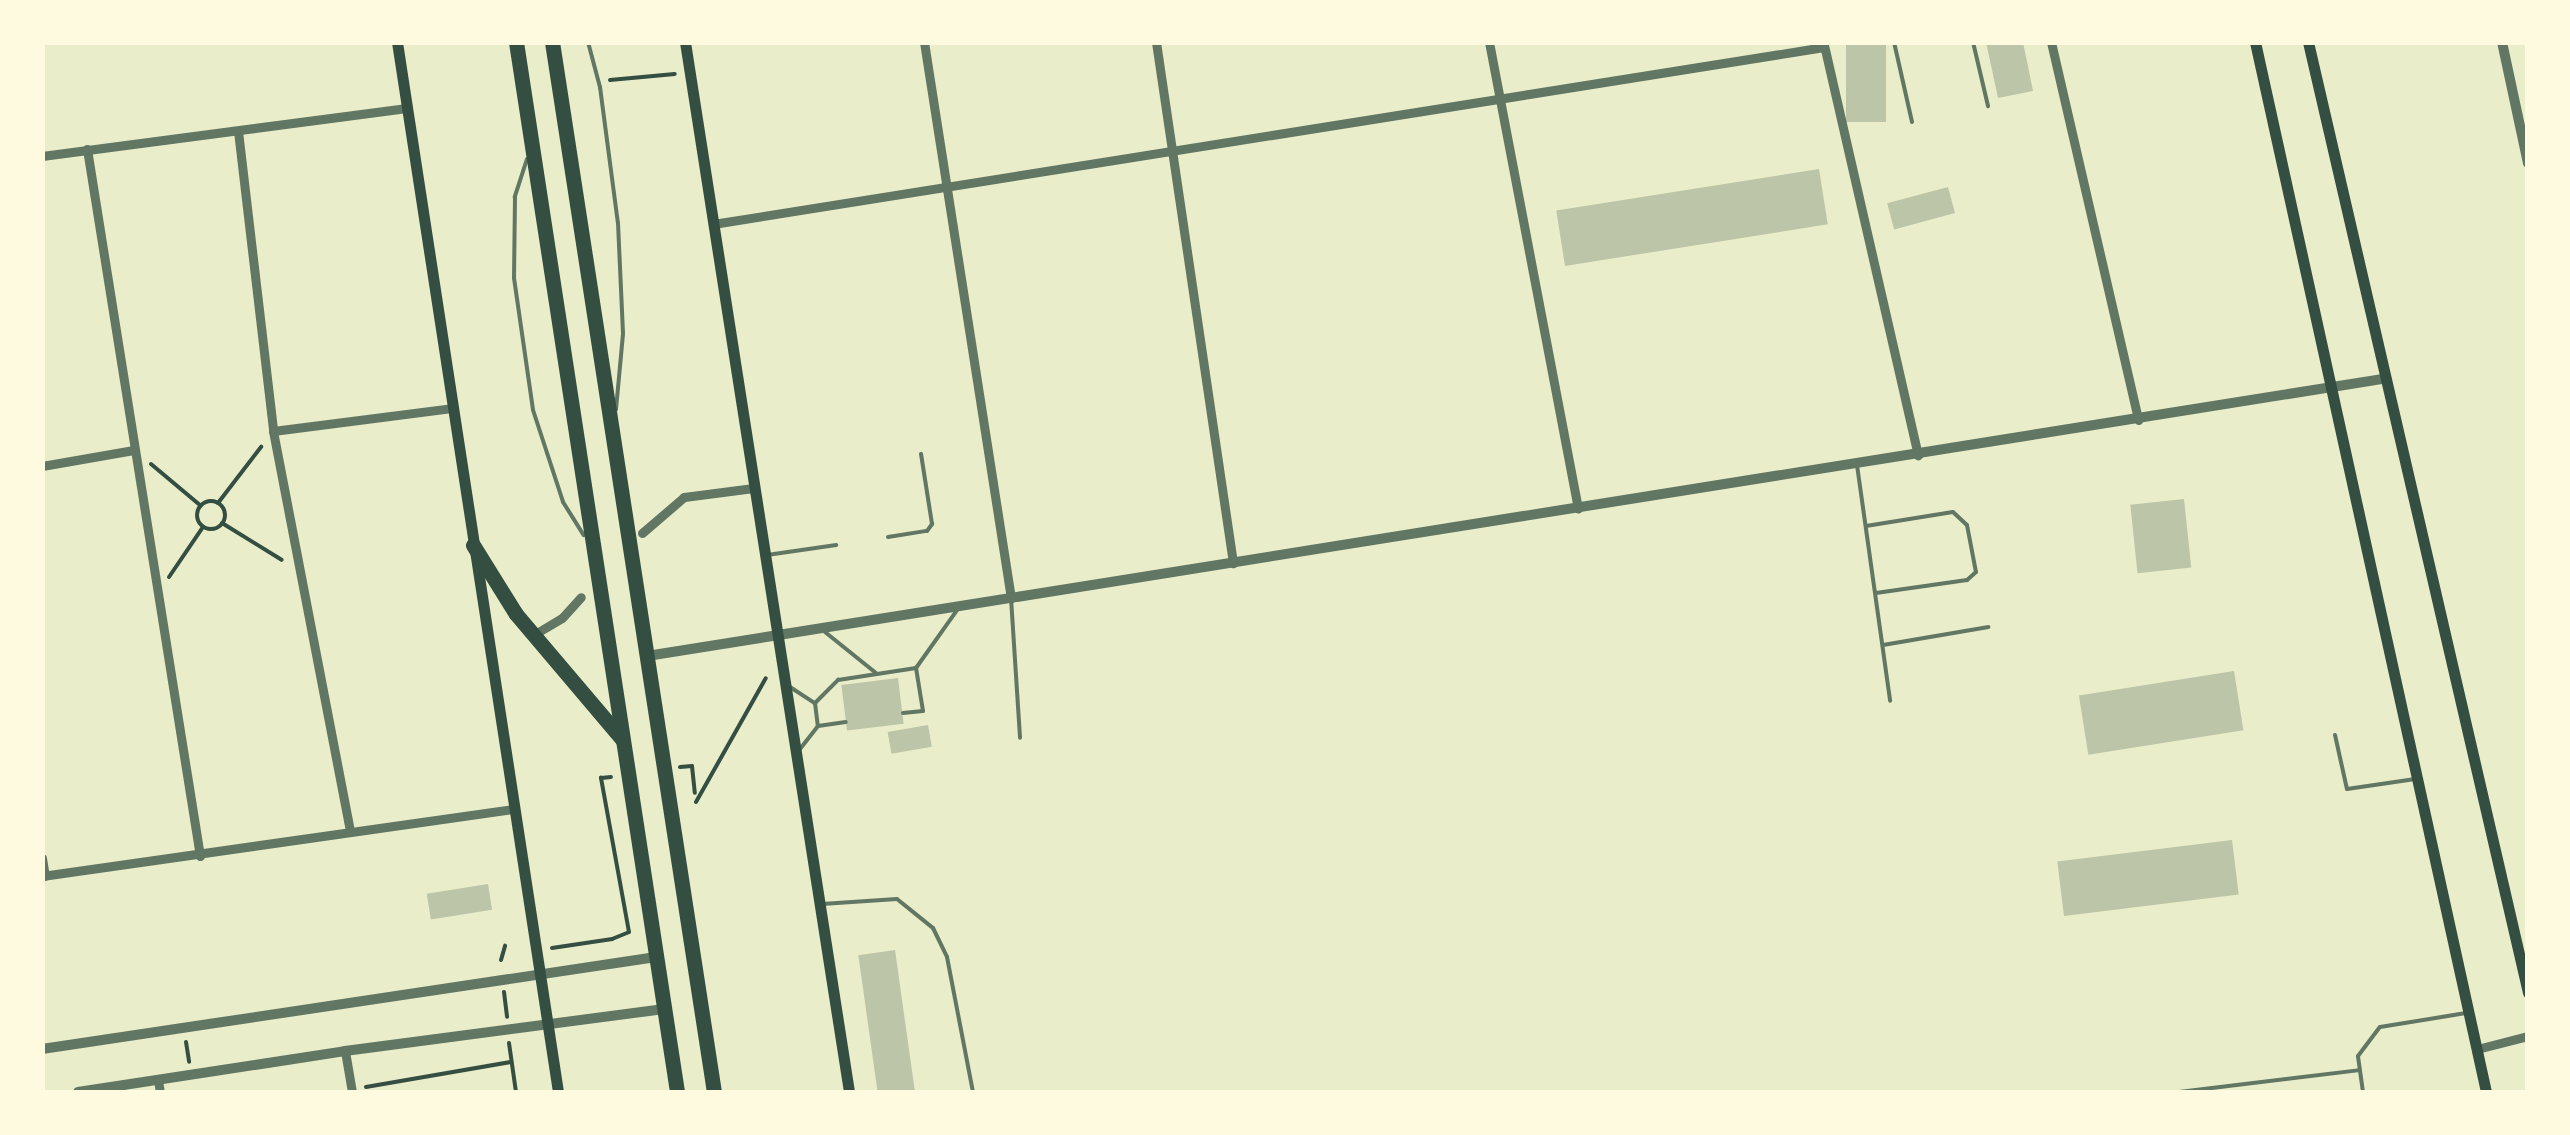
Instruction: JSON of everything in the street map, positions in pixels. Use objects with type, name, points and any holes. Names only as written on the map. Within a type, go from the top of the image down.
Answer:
[{"type":"highway","points":[[516,42],[677,1092]]},
{"type":"highway","points":[[552,42],[714,1092]]},
{"type":"highway","points":[[473,544],[496,586],[623,740]]},
{"type":"main road","points":[[397,42],[558,1092]]},
{"type":"main road","points":[[685,42],[849,1092]]},
{"type":"main road","points":[[2255,42],[2486,1092]]},
{"type":"main road","points":[[2308,42],[2528,994]]},
{"type":"street","points":[[924,42],[1011,598]]},
{"type":"street","points":[[1156,42],[1233,563]]},
{"type":"street","points":[[1489,42],[1578,508]]},
{"type":"street","points":[[2051,42],[2138,420]]},
{"type":"street","points":[[2502,42],[2528,163]]},
{"type":"street","points":[[713,224],[1824,45],[1918,455]]},
{"type":"street","points":[[42,156],[407,108]]},
{"type":"street","points":[[238,131],[273,431],[350,832]]},
{"type":"street","points":[[88,149],[200,856]]},
{"type":"street","points":[[646,656],[2383,379]]},
{"type":"street","points":[[273,431],[452,408]]},
{"type":"street","points":[[42,466],[134,450]]},
{"type":"street","points":[[642,533],[684,497],[753,488]]},
{"type":"street","points":[[534,634],[562,618],[582,597]]},
{"type":"street","points":[[42,858],[44,876],[512,809]]},
{"type":"street","points":[[42,1049],[656,956]]},
{"type":"street","points":[[78,1092],[159,1086],[192,1075],[346,1050],[664,1009]]},
{"type":"street","points":[[2476,1049],[2528,1036]]},
{"type":"street","points":[[346,1050],[352,1091]]},
{"type":"lane","points":[[588,42],[600,88],[618,223],[622,334],[613,440]]},
{"type":"lane","points":[[1894,42],[1912,122]]},
{"type":"lane","points":[[1973,42],[1988,106]]},
{"type":"lane","points":[[532,145],[515,197],[514,278],[533,410],[563,502],[594,549]]},
{"type":"lane","points":[[888,537],[927,531],[932,524],[921,454]]},
{"type":"lane","points":[[1857,464],[1890,701]]},
{"type":"lane","points":[[1866,526],[1953,512],[1967,526],[1976,572],[1967,580],[1876,593]]},
{"type":"lane","points":[[766,555],[836,545]]},
{"type":"lane","points":[[1011,598],[1020,738]]},
{"type":"lane","points":[[902,713],[923,711],[916,668],[959,607]]},
{"type":"lane","points":[[821,628],[876,673]]},
{"type":"lane","points":[[1883,645],[1988,628]]},
{"type":"lane","points":[[815,702],[838,680],[916,668]]},
{"type":"lane","points":[[788,686],[815,702]]},
{"type":"lane","points":[[815,702],[818,726]]},
{"type":"lane","points":[[798,752],[818,726],[846,722]]},
{"type":"lane","points":[[2335,735],[2347,790],[2418,778]]},
{"type":"lane","points":[[822,904],[897,899],[933,928],[947,957],[973,1092]]},
{"type":"lane","points":[[2362,1092],[2358,1056],[2380,1027],[2468,1012]]},
{"type":"lane","points":[[2179,1092],[2360,1070]]},
{"type":"path","points":[[608,80],[690,72]]},
{"type":"path","points":[[134,450],[201,506],[218,503],[273,431]]},
{"type":"path","points":[[218,503],[226,514],[222,524]]},
{"type":"path","points":[[201,506],[198,519],[204,527]]},
{"type":"path","points":[[158,593],[204,527],[222,524],[300,571]]},
{"type":"path","points":[[696,802],[766,678]]},
{"type":"path","points":[[692,766],[695,793]]},
{"type":"path","points":[[542,948],[612,940],[629,932],[601,778]]},
{"type":"path","points":[[501,960],[505,946]]},
{"type":"path","points":[[503,987],[507,1017]]},
{"type":"path","points":[[183,1028],[192,1075]]},
{"type":"path","points":[[509,1041],[516,1092]]},
{"type":"path","points":[[352,1091],[511,1062]]},
{"type":"path","points":[[386,1083],[388,1092]]},
{"type":"building","points":[[1846,42],[1886,42],[1886,122],[1846,122]]},
{"type":"building","points":[[1986,42],[2023,42],[2033,91],[1998,98]]},
{"type":"building","points":[[1819,169],[1828,224],[1565,266],[1556,211]]},
{"type":"building","points":[[1948,187],[1955,213],[1894,229],[1887,203]]},
{"type":"building","points":[[2184,499],[2191,568],[2138,573],[2130,505]]},
{"type":"building","points":[[2234,671],[2243,730],[2088,755],[2079,696]]},
{"type":"building","points":[[898,678],[904,724],[847,731],[841,685]]},
{"type":"building","points":[[928,725],[932,747],[891,754],[888,732]]},
{"type":"building","points":[[2232,840],[2239,895],[2064,916],[2057,861]]},
{"type":"building","points":[[488,884],[492,910],[431,919],[427,894]]},
{"type":"building","points":[[895,950],[915,1092],[878,1092],[858,955]]}]
